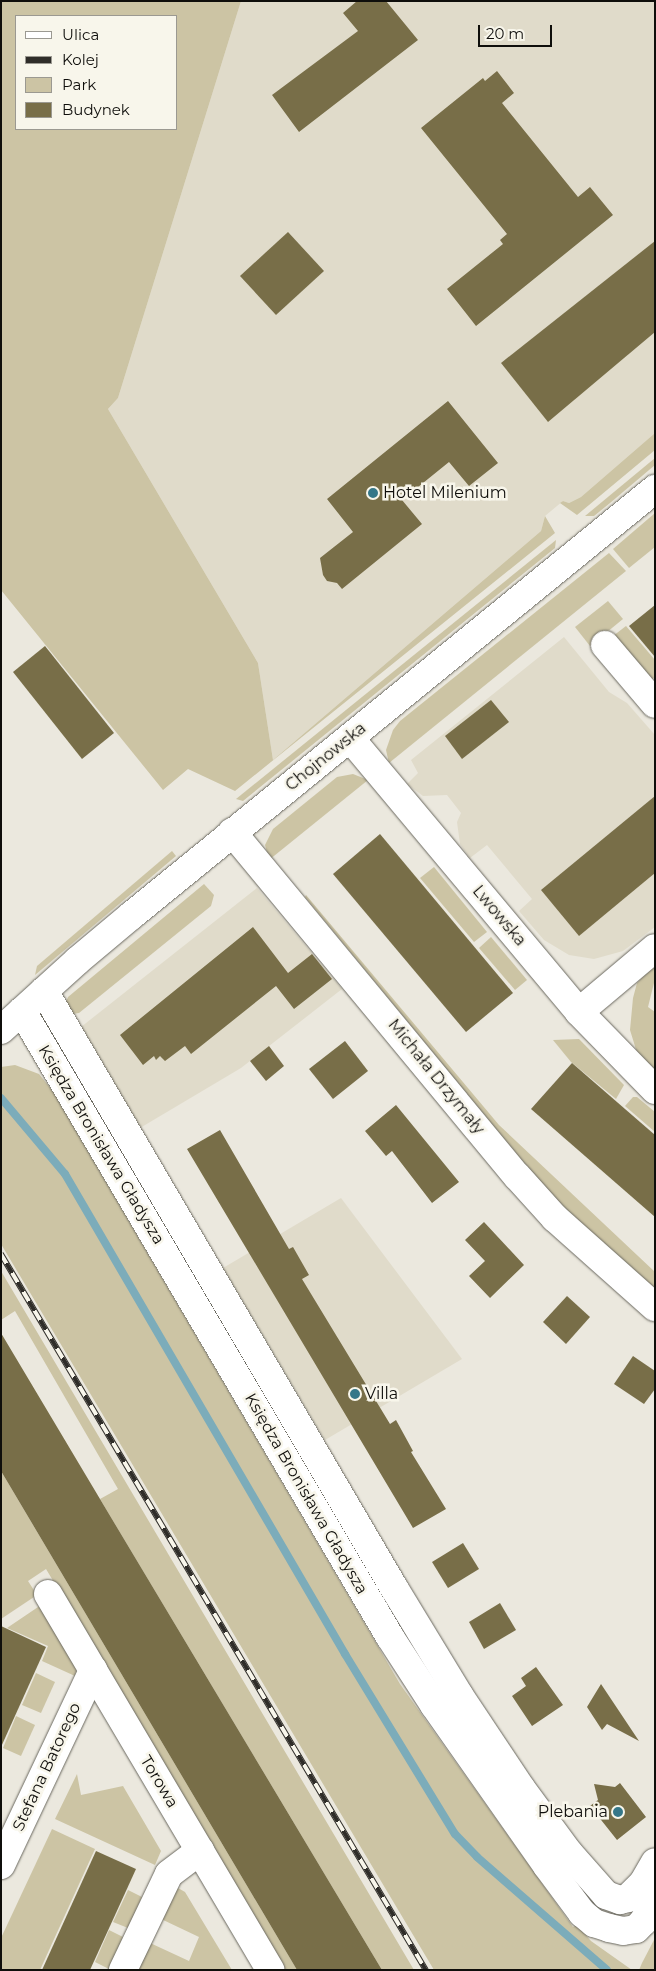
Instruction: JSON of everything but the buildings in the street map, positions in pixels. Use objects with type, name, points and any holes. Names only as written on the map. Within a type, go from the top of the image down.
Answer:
[{"type":"street","name":"Chojnowska","points":[[1,1030],[44,991],[232,832],[655,489]]},
{"type":"street","points":[[605,645],[655,704]]},
{"type":"street","name":"Lwowska","points":[[350,738],[579,1012],[655,1090]]},
{"type":"street","name":"Michała Drzymały","points":[[232,832],[517,1176],[555,1218],[655,1307]]},
{"type":"street","points":[[579,1012],[655,948]]},
{"type":"street","name":"Księdza Bronisława Gładysza","points":[[22,1011],[410,1669],[582,1913],[594,1923],[608,1928],[623,1931],[636,1928],[643,1922],[645,1898],[620,1900],[606,1895],[599,1890],[521,1788],[459,1696],[227,1307],[44,991]]},
{"type":"street","name":"Torowa","points":[[48,1594],[270,1970]]},
{"type":"street","name":"Stefana Batorego","points":[[1,1865],[93,1670]]},
{"type":"street","points":[[124,1970],[163,1884],[177,1866],[200,1851]]},
{"type":"street","points":[[645,1898],[655,1862]]},
{"type":"shaded area","points":[[241,1],[655,1],[655,433],[581,497],[569,503],[563,501],[545,516],[541,531],[273,760],[258,663],[108,409],[118,398]]},
{"type":"shaded area","points":[[564,637],[609,692],[627,703],[655,735],[655,927],[623,951],[594,959],[569,955],[544,940],[519,911],[532,899],[487,845],[470,858],[460,844],[457,822],[461,813],[447,795],[423,796],[407,784],[418,773],[411,760]]},
{"type":"shaded area","points":[[257,888],[342,989],[241,1068],[140,1128],[81,1027]]},
{"type":"shaded area","points":[[341,1198],[462,1359],[325,1440],[223,1268]]},
{"type":"green space","points":[[1,1],[241,1],[118,398],[108,409],[258,663],[273,760],[541,531],[545,516],[555,533],[235,791],[188,769],[163,790],[1,590]]},
{"type":"green space","points":[[655,433],[655,450],[577,515],[560,503],[563,501],[569,503],[581,497]]},
{"type":"green space","points":[[655,458],[655,465],[610,503],[594,516],[585,516]]},
{"type":"green space","points":[[655,513],[655,547],[629,568],[613,549]]},
{"type":"green space","points":[[556,540],[555,548],[243,801],[236,799]]},
{"type":"green space","points":[[609,553],[626,571],[389,763],[386,750],[393,730],[400,721]]},
{"type":"green space","points":[[608,601],[623,619],[590,646],[575,627]]},
{"type":"green space","points":[[626,626],[655,660],[655,677],[650,681],[613,636]]},
{"type":"green space","points":[[353,774],[368,780],[269,860],[265,845],[273,829],[337,777]]},
{"type":"green space","points":[[172,851],[176,856],[35,975],[37,966]]},
{"type":"green space","points":[[434,867],[487,932],[474,942],[420,878]]},
{"type":"green space","points":[[204,884],[214,895],[211,906],[79,1013],[72,1014],[66,1002],[68,997]]},
{"type":"green space","points":[[306,895],[499,1125],[655,1272],[655,1294],[592,1238],[543,1186],[305,897]]},
{"type":"green space","points":[[491,937],[527,980],[515,990],[479,948]]},
{"type":"green space","points":[[655,964],[655,979],[648,1007],[655,1012],[655,1075],[638,1056],[630,1030],[633,998],[637,983]]},
{"type":"green space","points":[[579,1039],[624,1085],[616,1099],[571,1062],[553,1040]]},
{"type":"green space","points":[[15,1065],[39,1074],[52,1090],[400,1684],[573,1927],[577,1925],[591,1941],[632,1970],[434,1970],[1,1244],[1,1067]]},
{"type":"green space","points":[[633,1097],[637,1097],[655,1112],[655,1132],[625,1106]]},
{"type":"green space","points":[[1,1271],[414,1970],[382,1970],[100,1499],[118,1489],[15,1311],[1,1320]]},
{"type":"green space","points":[[1,1471],[297,1970],[284,1970],[201,1827],[46,1569],[28,1581],[37,1595],[1,1619]]},
{"type":"green space","points":[[41,1605],[77,1666],[75,1676],[42,1661],[48,1646],[7,1628]]},
{"type":"green space","points":[[36,1673],[55,1682],[41,1713],[22,1705]]},
{"type":"green space","points":[[16,1716],[35,1725],[21,1756],[3,1748]]},
{"type":"green space","points":[[77,1774],[81,1795],[123,1786],[161,1851],[155,1865],[55,1819]]},
{"type":"green space","points":[[52,1829],[95,1849],[40,1970],[1,1970],[1,1938]]},
{"type":"green space","points":[[178,1888],[185,1892],[232,1970],[136,1970],[148,1942],[189,1961],[199,1937],[159,1918],[167,1901]]},
{"type":"green space","points":[[128,1890],[142,1897],[128,1928],[113,1922]]},
{"type":"green space","points":[[109,1930],[123,1937],[109,1969],[95,1962]]},
{"type":"green space","points":[[655,1938],[655,1970],[639,1970],[642,1963]]},
{"type":"waterway","points":[[1,1098],[65,1174],[345,1654],[455,1834],[477,1857],[607,1970]]},
{"type":"railway","points":[[1,1254],[426,1970]]},
{"type":"place","name":"Hotel Milenium","points":[[373,493]]},
{"type":"place","name":"Villa","points":[[355,1394]]},
{"type":"place","name":"Plebania","points":[[618,1812]]}]
